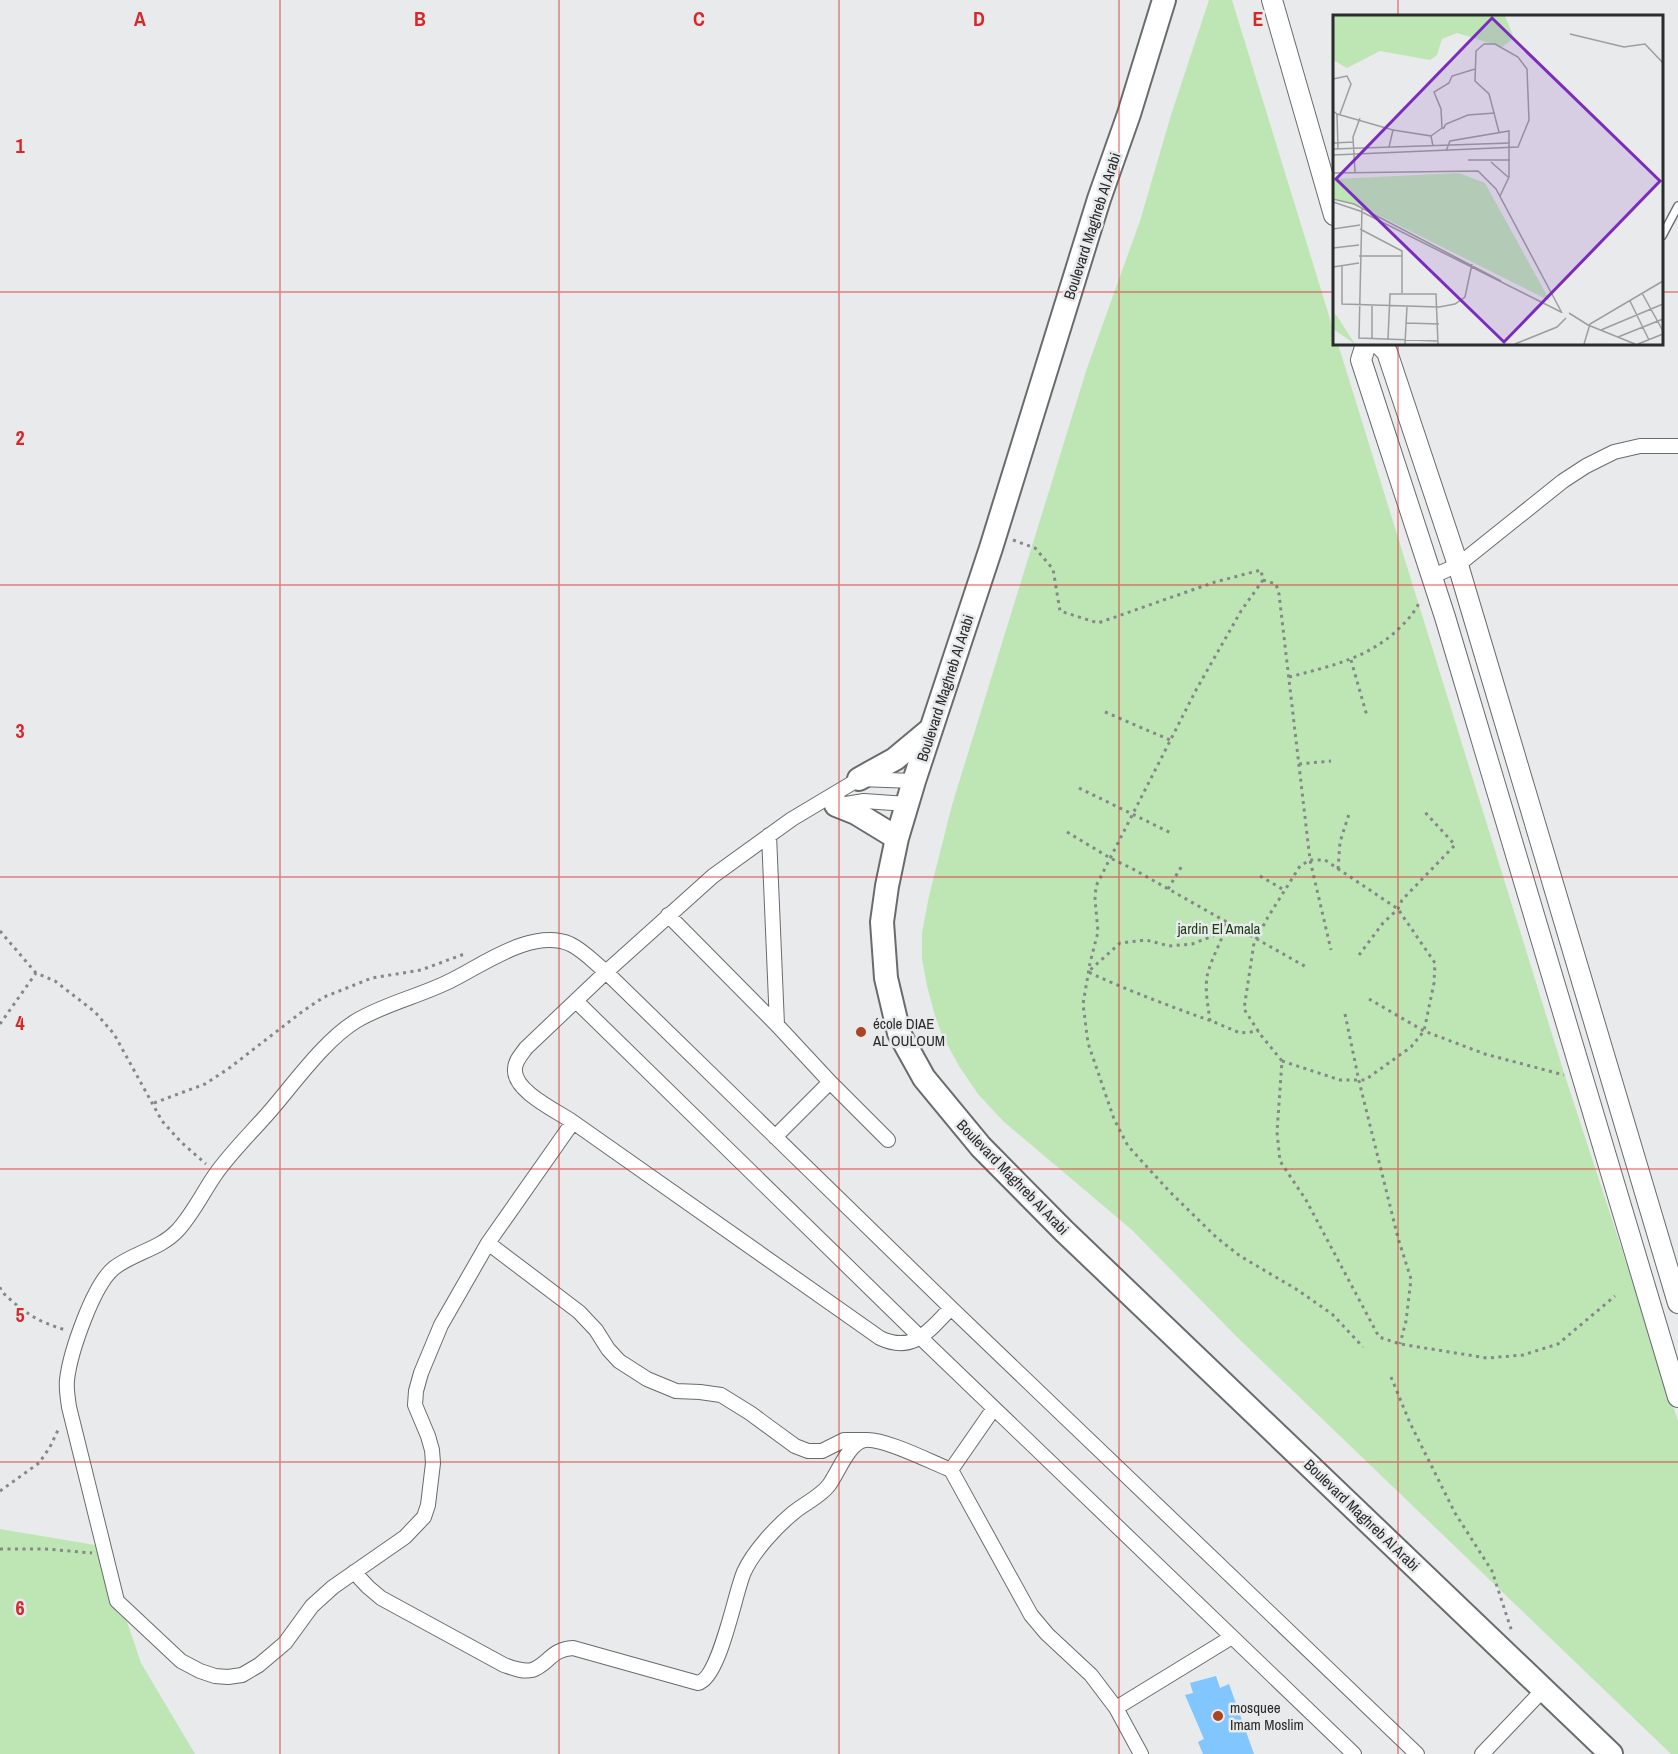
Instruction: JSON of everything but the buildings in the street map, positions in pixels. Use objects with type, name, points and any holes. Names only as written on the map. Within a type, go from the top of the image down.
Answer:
[{"type":"main road","name":"Boulevard Maghreb Al Arabi","points":[[1164,0],[897,838],[882,922],[886,978],[898,1033],[924,1078],[981,1148],[1064,1231],[1611,1754]]},
{"type":"main road","points":[[859,779],[895,759],[932,728]]},
{"type":"main road","points":[[836,805],[856,813],[897,838]]},
{"type":"street","points":[[1272,0],[1333,208]]},
{"type":"street","points":[[1366,345],[1361,360],[1445,617],[1678,1397]]},
{"type":"street","points":[[1380,345],[1387,352],[1458,565],[1678,1303]]},
{"type":"street","points":[[1431,578],[1458,565],[1563,481],[1586,466],[1614,452],[1640,446],[1678,446]]},
{"type":"street","points":[[1492,778],[1520,771]]},
{"type":"street","points":[[914,781],[859,779],[802,812],[769,835],[713,876],[606,972],[525,1048],[514,1071],[520,1085],[529,1093],[880,1338],[892,1344],[904,1344],[921,1338],[951,1308]]},
{"type":"street","points":[[802,812],[864,801],[907,804]]},
{"type":"street","points":[[769,835],[777,1025]]},
{"type":"street","points":[[668,915],[888,1140]]},
{"type":"street","points":[[573,1122],[488,1243],[441,1325],[421,1373],[415,1405],[432,1450],[433,1463],[424,1517],[405,1537],[333,1587],[312,1606],[285,1643],[259,1665],[242,1675],[228,1677],[200,1671],[181,1661],[117,1601],[69,1407],[67,1380],[79,1334],[101,1284],[121,1263],[158,1245],[175,1233],[217,1173],[324,1049],[355,1021],[449,982],[524,943],[554,940],[569,944],[606,972],[951,1308],[1417,1754]]},
{"type":"street","points":[[576,1001],[921,1338],[1354,1754]]},
{"type":"street","points":[[775,1137],[830,1082]]},
{"type":"street","points":[[488,1243],[579,1312],[619,1361],[647,1379],[676,1391],[721,1395],[795,1446],[808,1451],[822,1450],[844,1440],[876,1440],[951,1470],[1032,1615],[1047,1634],[1091,1675],[1116,1708],[1141,1754]]},
{"type":"street","points":[[951,1470],[994,1408]]},
{"type":"street","points":[[354,1572],[381,1598],[504,1665],[519,1670],[533,1670],[561,1648],[573,1648],[698,1683],[704,1682],[729,1625],[744,1573],[754,1556],[794,1513],[823,1492],[853,1448],[862,1440]]},
{"type":"street","points":[[1116,1708],[1232,1636]]},
{"type":"street","points":[[1482,1754],[1543,1690]]},
{"type":"lane","points":[[1663,234],[1678,206]]},
{"type":"path","points":[[995,534],[1035,548],[1053,569],[1060,611],[1098,623],[1215,582],[1261,570],[1263,580],[1241,611],[1170,740],[1096,886],[1098,932],[1083,1004],[1088,1043],[1114,1119],[1128,1146],[1169,1191],[1216,1237],[1240,1256],[1296,1289],[1332,1314],[1364,1347]]},
{"type":"path","points":[[1289,676],[1351,659],[1380,645],[1417,609],[1431,578]]},
{"type":"path","points":[[1263,580],[1276,584],[1279,594],[1310,860],[1331,950]]},
{"type":"path","points":[[1351,659],[1367,716]]},
{"type":"path","points":[[1105,712],[1170,740]]},
{"type":"path","points":[[1299,764],[1331,761]]},
{"type":"path","points":[[1079,789],[1171,833]]},
{"type":"path","points":[[1359,955],[1383,923],[1398,909],[1402,900],[1455,845],[1423,810]]},
{"type":"path","points":[[1338,869],[1340,842],[1350,811]]},
{"type":"path","points":[[1067,832],[1308,968]]},
{"type":"path","points":[[1310,860],[1324,860],[1398,909],[1435,963],[1434,983],[1424,1031],[1411,1047],[1365,1080],[1340,1080],[1282,1061],[1244,1009],[1250,961],[1256,939],[1300,866],[1310,860]]},
{"type":"path","points":[[1168,889],[1183,864]]},
{"type":"path","points":[[1260,876],[1284,890]]},
{"type":"path","points":[[1088,972],[1120,943],[1146,940],[1169,946],[1192,944],[1213,936],[1227,922]]},
{"type":"path","points":[[1210,1021],[1207,995],[1208,974],[1227,922]]},
{"type":"path","points":[[0,931],[36,973],[55,981],[95,1012],[114,1034],[162,1121],[181,1142],[217,1173]]},
{"type":"path","points":[[154,1104],[205,1084],[324,997],[372,978],[421,970],[471,952]]},
{"type":"path","points":[[1088,972],[1240,1034],[1259,1031]]},
{"type":"path","points":[[0,1024],[36,973]]},
{"type":"path","points":[[1369,999],[1424,1031],[1485,1054],[1583,1081]]},
{"type":"path","points":[[1345,1014],[1398,1238],[1411,1279],[1406,1321],[1400,1344]]},
{"type":"path","points":[[1282,1061],[1277,1132],[1280,1161],[1306,1200],[1379,1337],[1400,1344],[1486,1358],[1523,1355],[1558,1344],[1615,1296]]},
{"type":"path","points":[[0,1287],[1,1291],[21,1310],[49,1326],[79,1334]]},
{"type":"path","points":[[1391,1377],[1410,1423],[1455,1513],[1492,1571],[1512,1632]]},
{"type":"path","points":[[0,1491],[39,1463],[69,1407]]},
{"type":"path","points":[[0,1549],[46,1549],[105,1554]]},
{"type":"green space","name":"jardin El Amala","points":[[1209,0],[1232,0],[1333,329],[1333,345],[1338,345],[1565,1076],[1678,1421],[1678,1754],[1671,1754],[1238,1338],[1132,1230],[1003,1121],[978,1094],[959,1066],[942,1035],[935,1016],[922,959],[922,933],[952,805],[1087,368],[1140,221],[1171,115]]},
{"type":"green space","points":[[0,1529],[101,1546],[141,1663],[195,1754],[0,1754]]},
{"type":"place","name":"école DIAE AL OULOUM","points":[[861,1032]]},
{"type":"place","name":"mosquee Imam Moslim","points":[[1218,1716]]}]
